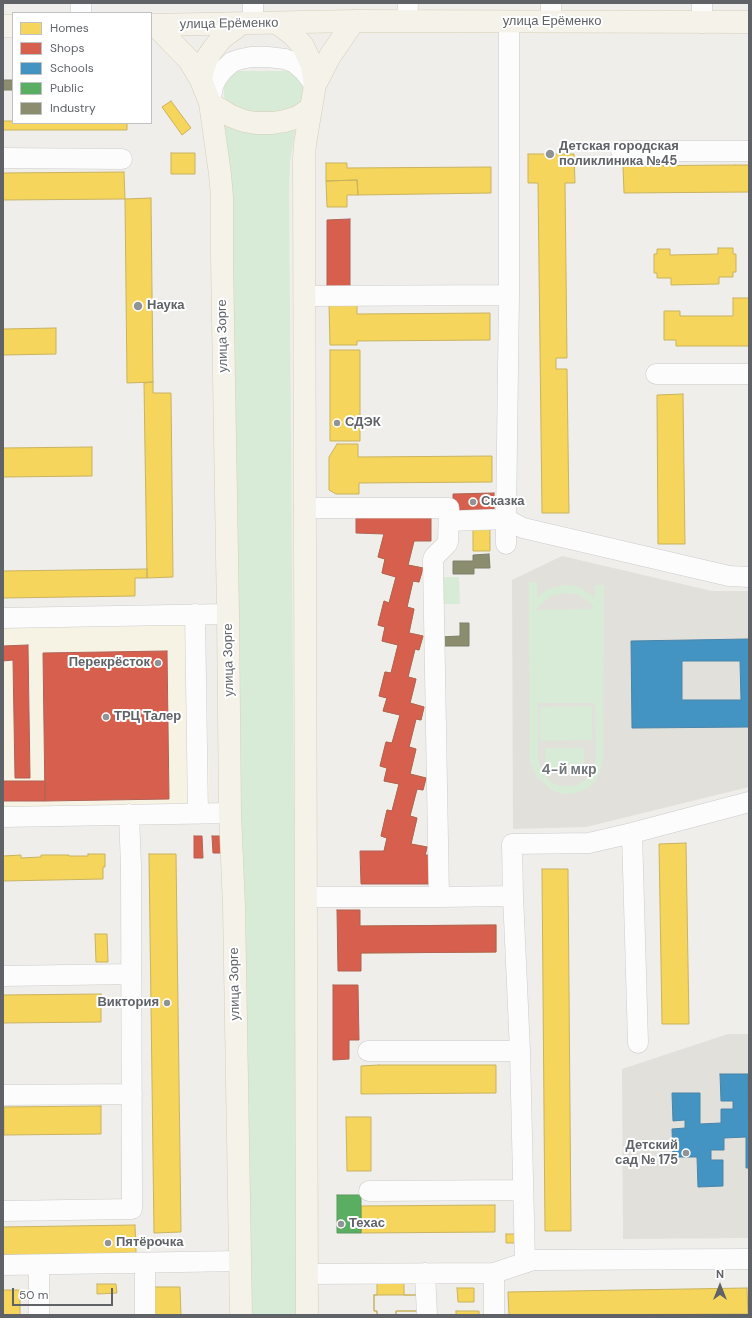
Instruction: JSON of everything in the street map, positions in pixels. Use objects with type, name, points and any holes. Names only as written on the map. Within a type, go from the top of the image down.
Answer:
[{"type":"main road","name":"улица Ерёменко","points":[[153,25],[249,17],[277,23],[354,21],[408,12],[509,21],[551,12],[702,13],[749,22]]},
{"type":"main road","points":[[201,80],[207,58],[213,49],[222,38],[249,17]]},
{"type":"main road","points":[[306,1315],[304,158],[315,85],[330,56],[354,21]]},
{"type":"main road","points":[[277,23],[293,35],[302,46],[312,65],[315,85]]},
{"type":"main road","name":"улица Зорге","points":[[153,25],[189,60],[201,80],[210,103],[222,197],[230,813],[234,906],[241,1315]]},
{"type":"main road","points":[[210,103],[231,116],[244,121],[256,123],[285,121],[298,116],[311,108]]},
{"type":"street","points":[[506,544],[509,295],[509,21]]},
{"type":"street","points":[[210,103],[216,78],[223,70],[232,62],[251,57],[285,59],[295,63],[304,71],[315,85]]},
{"type":"street","points":[[621,151],[749,151]]},
{"type":"street","points":[[3,158],[122,159]]},
{"type":"street","points":[[304,296],[509,295]]},
{"type":"street","points":[[656,374],[749,374]]},
{"type":"street","points":[[304,508],[449,508],[448,541],[432,560],[439,897]]},
{"type":"street","points":[[449,521],[506,519],[523,528],[729,576],[749,576]]},
{"type":"street","points":[[195,614],[198,814]]},
{"type":"street","points":[[3,618],[228,614]]},
{"type":"street","points":[[525,1262],[520,1051],[512,844],[589,843],[749,802]]},
{"type":"street","points":[[3,817],[230,813]]},
{"type":"street","points":[[3,1211],[132,1209],[131,866],[129,814]]},
{"type":"street","points":[[632,833],[638,1043]]},
{"type":"street","points":[[306,897],[513,896]]},
{"type":"street","points":[[3,976],[131,974]]},
{"type":"street","points":[[368,1051],[520,1051]]},
{"type":"street","points":[[3,1095],[132,1094]]},
{"type":"street","points":[[368,1191],[523,1190]]},
{"type":"street","points":[[306,1274],[494,1273],[533,1260],[749,1259]]},
{"type":"street","points":[[3,1265],[239,1261]]},
{"type":"street","points":[[145,1263],[146,1315]]},
{"type":"street","points":[[38,1265],[39,1315]]},
{"type":"street","points":[[425,1273],[427,1315]]},
{"type":"street","points":[[494,1273],[494,1315]]},
{"type":"shaded area","points":[[562,556],[712,591],[749,591],[749,787],[586,827],[513,829],[512,580]]},
{"type":"shaded area","points":[[205,618],[210,819],[3,821],[3,622]]},
{"type":"shaded area","name":"Детский сад № 175","points":[[728,1034],[749,1034],[749,1238],[623,1239],[622,1069]]},
{"type":"green space","points":[[230,71],[300,71],[305,81],[305,97],[297,110],[259,118],[227,102],[224,96],[224,89],[225,81]]},
{"type":"green space","points":[[224,125],[294,129],[295,132],[290,161],[289,193],[298,1315],[248,1315]]},
{"type":"green space","points":[[440,577],[459,577],[460,604],[440,604]]},
{"type":"green space","points":[[529,582],[537,582],[537,597],[548,589],[565,585],[575,586],[584,590],[595,598],[595,585],[604,585],[603,760],[600,772],[595,781],[588,788],[579,792],[568,794],[559,793],[550,789],[537,777],[530,761]],"holes":[[[565,593],[581,596],[595,609],[537,610],[540,605],[551,596]],[[538,703],[595,703],[596,759],[589,777],[577,785],[560,786],[553,783],[542,773],[538,759]]]},
{"type":"green space","points":[[592,706],[592,740],[540,741],[540,707]]},
{"type":"green space","points":[[545,748],[584,748],[584,768],[546,768]]},
{"type":"building: Homes","points":[[171,101],[191,128],[182,135],[162,107]]},
{"type":"building: Homes","points":[[3,121],[12,121],[12,124],[127,124],[127,130],[3,130]]},
{"type":"building: Homes","points":[[171,153],[195,153],[195,174],[171,174]]},
{"type":"building: Homes","points":[[528,154],[574,154],[575,183],[565,183],[567,358],[556,358],[556,369],[567,369],[569,513],[542,513],[538,183],[528,183]]},
{"type":"building: Homes","points":[[326,163],[347,163],[347,168],[491,167],[491,193],[358,195],[357,180],[326,181]]},
{"type":"building: Homes","points":[[749,165],[749,192],[624,193],[623,166]]},
{"type":"building: Homes","points":[[124,172],[125,199],[3,200],[3,173]]},
{"type":"building: Homes","points":[[357,180],[358,195],[347,195],[347,207],[327,207],[326,181]]},
{"type":"building: Homes","points":[[151,198],[153,382],[127,383],[125,199]]},
{"type":"building: Homes","points":[[718,248],[733,248],[733,254],[736,254],[736,272],[733,272],[733,277],[719,277],[719,284],[671,285],[671,278],[657,278],[657,273],[654,273],[654,254],[657,254],[657,249],[670,249],[670,255],[718,254]]},
{"type":"building: Homes","points":[[733,298],[749,298],[749,346],[676,346],[676,340],[664,340],[664,311],[680,311],[680,316],[733,316]]},
{"type":"building: Homes","points":[[329,304],[357,304],[357,314],[490,313],[490,340],[357,341],[357,345],[330,345]]},
{"type":"building: Homes","points":[[56,328],[56,354],[3,355],[3,329]]},
{"type":"building: Homes","points":[[330,350],[360,350],[360,441],[330,441]]},
{"type":"building: Homes","points":[[153,382],[153,393],[171,393],[173,577],[147,578],[144,383]]},
{"type":"building: Homes","points":[[683,394],[685,544],[658,544],[657,395]]},
{"type":"building: Homes","points":[[337,444],[358,444],[358,457],[492,456],[492,482],[359,483],[359,494],[336,494],[329,490],[329,457]]},
{"type":"building: Homes","points":[[92,447],[92,476],[3,477],[3,448]]},
{"type":"building: Homes","points":[[393,521],[410,525],[407,539],[414,541],[408,565],[423,568],[419,582],[413,581],[407,607],[414,609],[409,633],[423,636],[419,650],[415,649],[408,677],[416,679],[410,703],[424,707],[421,720],[416,719],[409,747],[416,749],[410,774],[426,778],[423,790],[417,789],[410,816],[417,818],[411,844],[427,847],[424,861],[416,859],[413,871],[395,867],[398,854],[384,851],[387,838],[381,836],[387,810],[392,811],[399,784],[384,781],[387,768],[380,766],[386,742],[392,743],[400,715],[383,711],[387,698],[379,696],[385,672],[391,673],[398,645],[382,641],[385,627],[378,625],[384,601],[389,603],[396,577],[382,573],[385,559],[378,557],[384,534],[389,535]]},
{"type":"building: Homes","points":[[473,526],[490,526],[490,551],[473,551]]},
{"type":"building: Homes","points":[[147,569],[147,578],[135,578],[135,596],[3,598],[3,571]]},
{"type":"building: Homes","points":[[686,843],[689,1024],[662,1024],[659,844]]},
{"type":"building: Homes","points":[[88,854],[105,854],[103,879],[3,881],[3,856],[21,855],[21,858],[41,857],[41,855],[88,856]]},
{"type":"building: Homes","points":[[149,854],[176,854],[181,1232],[154,1233]]},
{"type":"building: Homes","points":[[542,869],[568,869],[571,1231],[545,1231]]},
{"type":"building: Homes","points":[[496,925],[496,952],[361,953],[360,926]]},
{"type":"building: Homes","points":[[95,934],[107,934],[108,962],[96,962]]},
{"type":"building: Homes","points":[[101,994],[101,1022],[3,1023],[3,995]]},
{"type":"building: Homes","points":[[496,1065],[496,1093],[361,1094],[361,1066]]},
{"type":"building: Homes","points":[[101,1106],[101,1134],[4,1135],[4,1107]]},
{"type":"building: Homes","points":[[346,1117],[371,1117],[371,1171],[347,1171]]},
{"type":"building: Homes","points":[[495,1205],[495,1232],[361,1233],[361,1206]]},
{"type":"building: Homes","points":[[135,1225],[136,1253],[3,1255],[3,1227]]},
{"type":"building: Homes","points":[[506,1234],[516,1234],[517,1243],[506,1243]]},
{"type":"building: Homes","points":[[377,1277],[404,1277],[404,1295],[423,1295],[423,1311],[396,1311],[396,1315],[377,1315],[377,1311],[374,1311],[374,1295],[377,1295]]},
{"type":"building: Homes","points":[[97,1284],[116,1284],[117,1293],[97,1294]]},
{"type":"building: Homes","points":[[153,1287],[180,1287],[181,1315],[153,1315]]},
{"type":"building: Homes","points":[[457,1288],[474,1288],[474,1302],[458,1302]]},
{"type":"building: Homes","points":[[747,1288],[748,1314],[509,1315],[508,1292]]},
{"type":"building: Homes","points":[[3,1290],[20,1290],[20,1315],[3,1315]]},
{"type":"building: Homes","points":[[374,1295],[423,1295],[423,1311],[396,1311],[396,1315],[377,1315],[377,1311],[374,1311]]},
{"type":"building: Homes","points":[[456,1311],[479,1311],[479,1315],[456,1315]]},
{"type":"building: Shops","points":[[350,219],[350,287],[327,288],[327,220]]},
{"type":"building: Shops","name":"Сказка","points":[[494,493],[494,511],[453,511],[453,494]]},
{"type":"building: Shops","points":[[356,513],[431,513],[431,541],[414,541],[408,565],[423,568],[419,582],[413,581],[407,607],[414,609],[409,633],[423,636],[419,650],[415,649],[408,677],[416,679],[410,703],[424,707],[421,720],[416,719],[409,747],[416,749],[410,774],[426,778],[423,790],[417,789],[410,816],[417,818],[411,844],[427,847],[425,855],[431,855],[430,884],[361,884],[360,851],[384,851],[387,838],[381,836],[387,810],[392,811],[399,784],[384,781],[387,768],[380,766],[386,742],[392,743],[400,715],[383,711],[387,698],[379,696],[385,672],[391,673],[398,645],[382,641],[385,627],[378,625],[384,601],[389,603],[396,577],[382,573],[385,559],[378,557],[384,534],[356,533]]},
{"type":"building: Shops","points":[[28,645],[30,778],[15,778],[13,660],[3,661],[3,646]]},
{"type":"building: Shops","name":"ТРЦ Талер","points":[[167,651],[169,799],[45,801],[43,653]]},
{"type":"building: Shops","points":[[3,781],[45,781],[45,801],[3,801]]},
{"type":"building: Shops","points":[[194,836],[202,836],[203,858],[194,858]]},
{"type":"building: Shops","points":[[212,836],[221,836],[221,853],[213,853]]},
{"type":"building: Shops","points":[[337,910],[360,910],[360,926],[496,925],[496,952],[361,953],[361,971],[338,971]]},
{"type":"building: Shops","points":[[333,985],[358,985],[359,1040],[349,1040],[349,1059],[333,1060]]},
{"type":"building: Schools","points":[[749,639],[749,727],[632,728],[631,641]],"holes":[[[682,661],[740,661],[741,700],[682,700]]]},
{"type":"building: Schools","points":[[720,1074],[748,1074],[749,1168],[746,1168],[746,1137],[724,1138],[724,1150],[711,1150],[711,1160],[723,1160],[723,1186],[698,1187],[697,1157],[673,1157],[672,1129],[685,1128],[685,1120],[673,1121],[672,1093],[700,1093],[700,1124],[721,1123],[721,1109],[733,1109],[733,1101],[721,1101]]},
{"type":"building: Public","points":[[337,1195],[361,1195],[361,1233],[337,1233]]},
{"type":"building: Industry","points":[[3,80],[12,80],[12,90],[3,90]]},
{"type":"building: Industry","points":[[489,554],[490,568],[474,568],[474,574],[453,574],[453,561],[473,561],[473,555]]},
{"type":"building: Industry","points":[[460,623],[469,623],[469,646],[440,646],[440,637],[460,636]]},
{"type":"place","name":"Детская городская поликлиника №45","points":[[550,154]]},
{"type":"place","name":"Наука","points":[[138,306]]},
{"type":"place","name":"СДЭК","points":[[337,423]]},
{"type":"place","name":"Сказка","points":[[473,502]]},
{"type":"place","name":"Перекрёсток","points":[[158,663]]},
{"type":"place","name":"ТРЦ Талер","points":[[106,717]]},
{"type":"place","name":"Виктория","points":[[167,1003]]},
{"type":"place","name":"Детский сад № 175","points":[[686,1153]]},
{"type":"place","name":"Техас","points":[[341,1224]]},
{"type":"place","name":"Пятёрочка","points":[[108,1243]]},
{"type":"district","name":"4-й мкр","points":[[569,770]]}]
